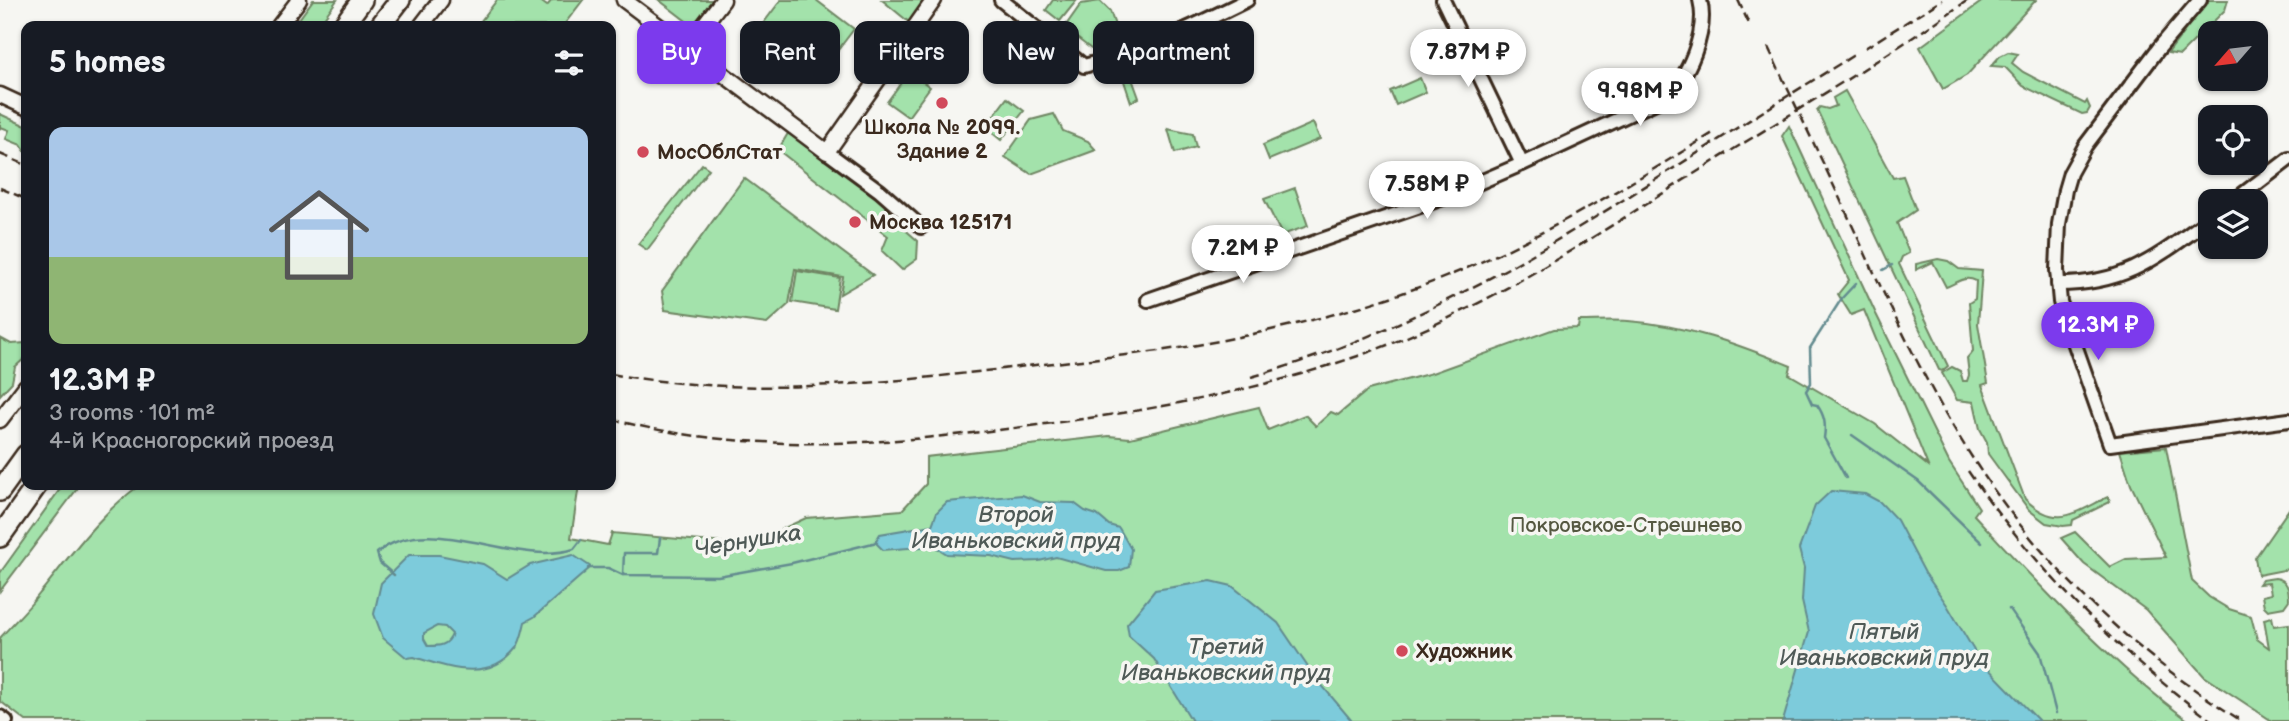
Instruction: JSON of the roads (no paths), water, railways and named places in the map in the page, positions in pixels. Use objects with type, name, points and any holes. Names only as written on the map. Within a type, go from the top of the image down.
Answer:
[{"type":"main road","points":[[346,21],[362,0]]},
{"type":"main road","points":[[384,21],[400,0]]},
{"type":"main road","points":[[0,491],[21,461]]},
{"type":"main road","points":[[0,537],[33,490]]},
{"type":"street","points":[[283,21],[299,0]]},
{"type":"street","points":[[425,21],[441,0]]},
{"type":"street","points":[[624,0],[652,21]]},
{"type":"street","points":[[707,21],[723,0]]},
{"type":"street","points":[[827,152],[934,0]]},
{"type":"street","points":[[1001,0],[1084,66],[1130,51],[1209,19],[1247,0]]},
{"type":"street","points":[[1443,0],[1522,164]]},
{"type":"street","points":[[2200,0],[2152,56],[2077,158],[2065,190],[2059,224],[2058,284],[2065,323],[2110,443],[2289,420]]},
{"type":"street","points":[[1148,300],[1443,198],[1522,164],[1672,92],[1684,75],[1694,51],[1699,33],[1700,3]]},
{"type":"street","points":[[726,76],[880,191],[921,227]]},
{"type":"street","points":[[0,95],[21,105]]},
{"type":"street","points":[[2250,189],[2289,159]]},
{"type":"street","points":[[2058,284],[2099,281],[2133,271],[2198,228]]},
{"type":"street","points":[[0,420],[21,393]]},
{"type":"street","points":[[0,717],[6,721]]},
{"type":"water","name":"Пятый Иваньковский пруд","points":[[1831,491],[1865,494],[1880,502],[1897,520],[1925,573],[1979,659],[2039,721],[1783,721],[1809,632],[1802,601],[1804,568],[1799,549],[1815,506]]},
{"type":"water","name":"Второй Иваньковский пруд","points":[[1022,495],[1040,502],[1074,503],[1109,525],[1119,528],[1131,549],[1129,567],[1119,571],[1106,571],[1056,557],[1015,562],[991,556],[947,554],[934,546],[883,550],[875,542],[880,534],[932,525],[937,512],[947,502]]},
{"type":"water","points":[[409,555],[439,555],[483,564],[507,579],[530,565],[573,555],[591,567],[525,622],[518,645],[505,659],[493,666],[468,670],[414,657],[407,658],[383,638],[374,614],[381,583]],"holes":[[[437,626],[445,627],[452,634],[448,641],[428,646],[424,633]]]},
{"type":"water","name":"Третий Иваньковский пруд","points":[[1211,581],[1232,586],[1278,623],[1314,676],[1352,721],[1192,721],[1154,659],[1129,636],[1127,624],[1155,590]]},
{"type":"waterway","points":[[1883,270],[1892,265]]},
{"type":"waterway","points":[[1846,478],[1824,438],[1822,413],[1817,405],[1812,404],[1806,391],[1811,383],[1810,348],[1842,298],[1856,283]]},
{"type":"waterway","points":[[1852,435],[1918,481],[1982,543]]},
{"type":"waterway","points":[[394,575],[380,563],[377,553],[398,541],[422,536],[447,537],[550,553],[574,549],[581,540]]},
{"type":"waterway","points":[[623,575],[624,553],[658,553],[660,538]]},
{"type":"waterway","name":"Чернушка","points":[[588,568],[608,568],[623,575],[718,576],[792,563],[877,542]]},
{"type":"waterway","points":[[2009,609],[2040,653],[2056,713]]},
{"type":"railway","points":[[1738,0],[1750,26]]},
{"type":"railway","points":[[1865,48],[1942,0]]},
{"type":"railway","points":[[616,420],[659,430],[755,442],[852,443],[901,440],[1135,411],[1269,383],[1313,370],[1404,338],[1492,296],[1869,66],[1968,0]]},
{"type":"railway","points":[[1768,47],[1895,317],[1925,377],[1977,465],[2032,540],[2096,608],[2166,668],[2242,721]]},
{"type":"railway","points":[[1251,377],[1322,354],[1390,327],[1519,262],[1643,188],[1857,53]]},
{"type":"railway","points":[[616,375],[661,381],[758,387],[855,384],[1145,353],[1246,335],[1379,301],[1446,277],[1563,221],[1713,133]]},
{"type":"railway","points":[[0,154],[21,163]]},
{"type":"railway","points":[[0,188],[21,197]]},
{"type":"railway","points":[[1968,471],[2021,541],[2080,606],[2143,666],[2212,721]]},
{"type":"place","name":"Школа № 2099. Здание 2","points":[[942,103]]},
{"type":"place","name":"МосОблСтат","points":[[643,152]]},
{"type":"place","name":"Москва 125171","points":[[855,222]]},
{"type":"place","name":"Художник","points":[[1402,651]]},
{"type":"park label","name":"Покровское-Стрешнево","points":[[1626,525]]}]
